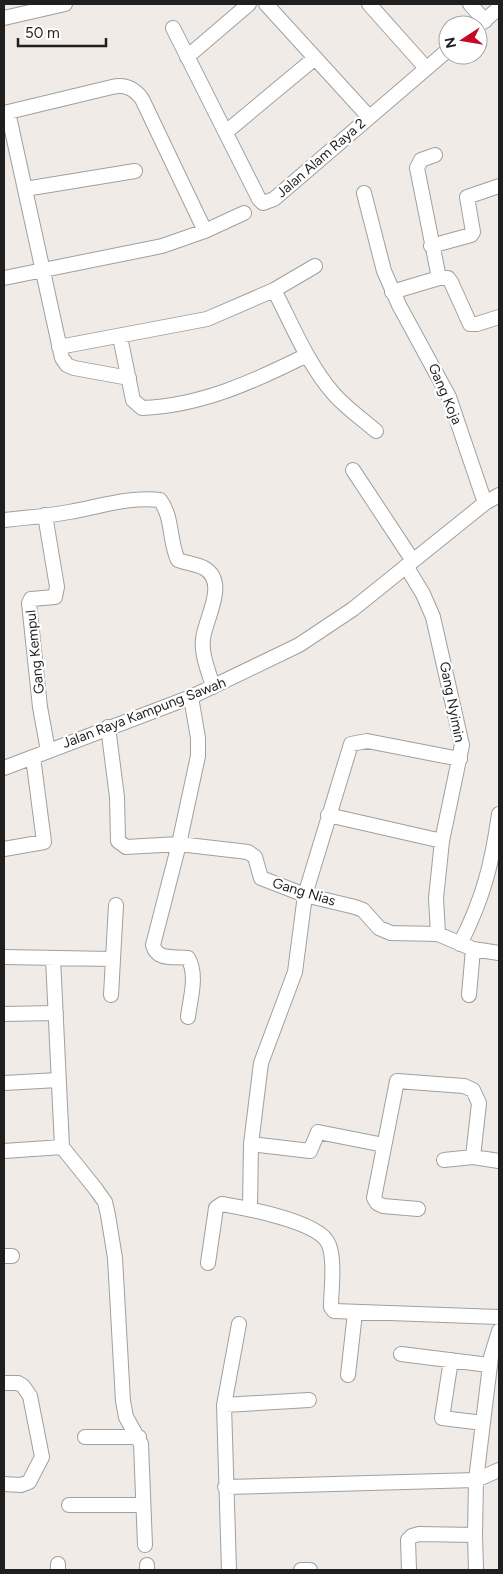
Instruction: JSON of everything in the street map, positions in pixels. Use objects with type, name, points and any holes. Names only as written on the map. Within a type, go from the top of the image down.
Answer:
[{"type":"street","points":[[4,18],[65,4]]},
{"type":"street","points":[[187,57],[249,4]]},
{"type":"street","name":"Jalan Alam Raya 2","points":[[266,4],[369,117]]},
{"type":"street","points":[[369,4],[426,68]]},
{"type":"street","points":[[470,4],[476,15]]},
{"type":"street","points":[[488,17],[499,8]]},
{"type":"street","name":"Jalan Alam Raya 2","points":[[173,28],[258,199],[266,202],[274,199],[438,58]]},
{"type":"street","points":[[226,132],[316,58]]},
{"type":"street","points":[[129,378],[74,368],[67,365],[62,358],[25,189],[6,113],[112,87],[122,85],[130,87],[142,99],[205,231]]},
{"type":"street","points":[[436,155],[422,160],[417,168],[431,246],[439,278]]},
{"type":"street","points":[[25,189],[135,171]]},
{"type":"street","points":[[431,246],[471,236],[473,232],[468,197],[499,186]]},
{"type":"street","name":"Gang Koja","points":[[364,193],[384,271],[392,292],[449,397],[485,502]]},
{"type":"street","points":[[4,278],[162,246],[205,231],[244,213]]},
{"type":"street","points":[[59,347],[120,337],[207,319],[274,290],[315,266]]},
{"type":"street","points":[[392,292],[439,278],[448,278],[470,324],[477,324],[499,317]]},
{"type":"street","points":[[274,290],[308,355],[334,394],[376,431]]},
{"type":"street","points":[[120,337],[136,404],[142,408],[199,399],[243,386],[308,355]]},
{"type":"street","name":"Gang Nyimin","points":[[353,470],[409,563],[433,617],[462,745],[442,842],[436,898],[438,934]]},
{"type":"street","name":"Jalan Raya Kampung Sawah","points":[[4,768],[191,697],[299,645],[353,609],[485,502],[499,495]]},
{"type":"street","points":[[4,520],[106,504],[152,499],[160,500],[167,512],[178,560],[205,568],[214,581],[214,600],[205,625],[202,641],[205,660],[213,687]]},
{"type":"street","name":"Gang Kempul","points":[[45,515],[56,592],[55,596],[31,599],[29,604],[40,707],[48,750]]},
{"type":"street","points":[[188,1018],[193,983],[192,965],[188,958],[160,956],[154,952],[153,945],[179,844],[198,756],[198,738],[191,697]]},
{"type":"street","points":[[108,727],[117,797],[118,841],[126,847],[179,844]]},
{"type":"street","points":[[250,1208],[251,1144],[260,1063],[295,972],[305,895],[351,744],[368,741],[460,759]]},
{"type":"street","points":[[4,849],[44,842],[33,757]]},
{"type":"street","points":[[469,995],[466,947],[494,853],[499,814]]},
{"type":"street","points":[[328,815],[442,842]]},
{"type":"street","name":"Gang Nias","points":[[179,844],[248,852],[255,857],[261,878],[305,895],[363,910],[379,928],[391,933],[438,934]]},
{"type":"street","points":[[111,995],[116,905]]},
{"type":"street","points":[[438,934],[466,947],[499,953]]},
{"type":"street","points":[[4,958],[112,959]]},
{"type":"street","points":[[53,958],[62,1147],[95,1188],[104,1202],[108,1215],[114,1258],[123,1400],[126,1417],[142,1444],[145,1545]]},
{"type":"street","points":[[4,1014],[56,1013]]},
{"type":"street","points":[[4,1082],[58,1080]]},
{"type":"street","points":[[418,1209],[383,1206],[377,1203],[374,1198],[397,1082],[464,1086],[473,1090],[479,1103],[473,1157]]},
{"type":"street","points":[[251,1144],[310,1151],[318,1132],[384,1145]]},
{"type":"street","points":[[4,1151],[62,1147]]},
{"type":"street","points":[[444,1160],[473,1157],[499,1161]]},
{"type":"street","points":[[208,1263],[216,1208],[222,1204],[250,1208],[307,1227],[327,1241],[332,1255],[331,1307],[334,1311],[499,1317]]},
{"type":"street","points":[[348,1375],[355,1313]]},
{"type":"street","points":[[229,1570],[224,1405],[239,1324]]},
{"type":"street","points":[[476,1570],[476,1480],[490,1366],[494,1344],[499,1331]]},
{"type":"street","points":[[401,1354],[490,1366]]},
{"type":"street","points":[[451,1360],[442,1418],[483,1423]]},
{"type":"street","points":[[4,1383],[18,1383],[27,1391],[42,1446],[42,1457],[29,1482],[21,1485],[4,1484]]},
{"type":"street","points":[[224,1405],[309,1400]]},
{"type":"street","points":[[85,1437],[139,1437]]},
{"type":"street","points":[[225,1487],[476,1480],[499,1470]]},
{"type":"street","points":[[69,1505],[143,1505]]},
{"type":"street","points":[[409,1570],[408,1540],[412,1536],[420,1534],[475,1535]]},
{"type":"street","points":[[301,1570],[310,1570]]}]
